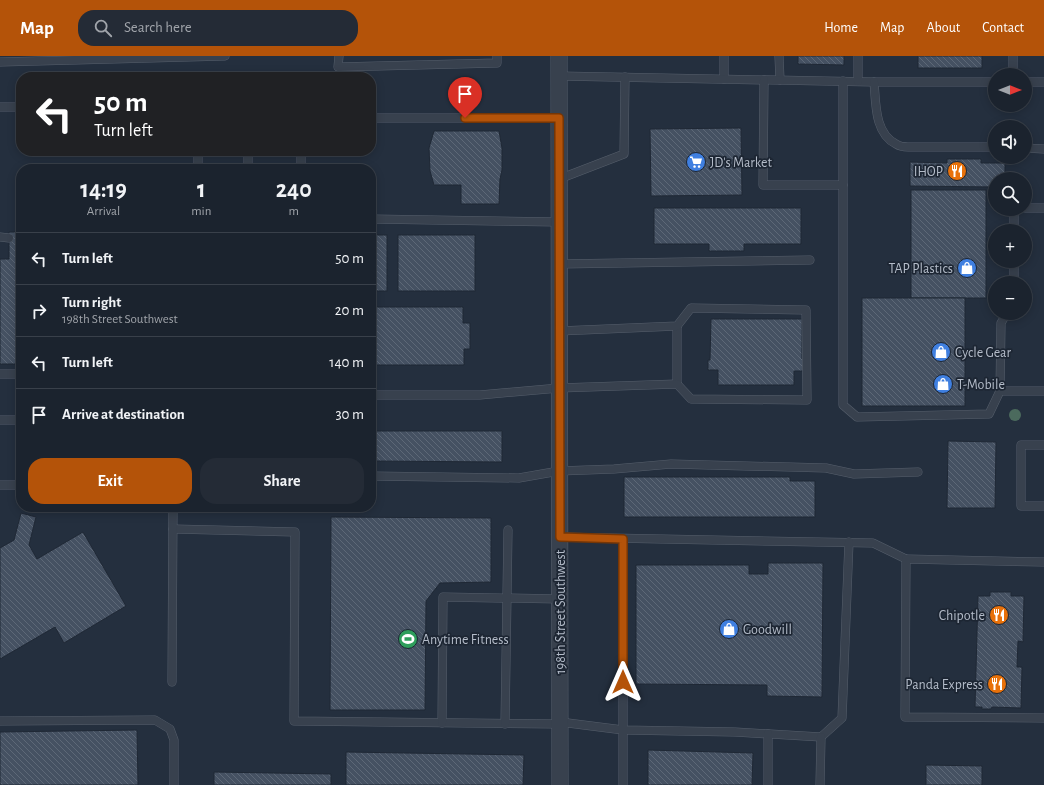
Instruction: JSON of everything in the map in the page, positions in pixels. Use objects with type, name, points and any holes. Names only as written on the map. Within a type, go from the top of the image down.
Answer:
[{"type":"street","name":"198th Street Southwest","points":[[559,56],[560,785]]},
{"type":"lane","points":[[0,62],[23,59],[225,56]]},
{"type":"lane","points":[[339,56],[338,67],[497,63],[497,56]]},
{"type":"lane","points":[[724,56],[724,79]]},
{"type":"lane","points":[[779,56],[780,80]]},
{"type":"lane","points":[[858,56],[858,82]]},
{"type":"lane","points":[[1012,68],[1013,56]]},
{"type":"lane","points":[[559,76],[858,82],[988,82]]},
{"type":"lane","points":[[559,179],[624,154],[625,77]]},
{"type":"lane","points":[[764,80],[763,185],[842,185]]},
{"type":"lane","points":[[842,81],[842,405],[857,417],[989,414],[1000,391],[1001,323],[1003,320]]},
{"type":"lane","points":[[874,82],[877,115],[881,128],[888,138],[896,145],[908,147],[988,147]]},
{"type":"lane","points":[[1032,82],[1044,82]]},
{"type":"lane","points":[[0,107],[16,107]]},
{"type":"lane","points":[[376,118],[559,118]]},
{"type":"lane","points":[[1032,148],[1044,148]]},
{"type":"lane","points":[[1032,208],[1044,208]]},
{"type":"lane","points":[[376,219],[560,222]]},
{"type":"lane","points":[[0,237],[9,238]]},
{"type":"lane","points":[[559,264],[810,260]]},
{"type":"lane","points":[[691,308],[806,310],[807,400],[691,399],[677,384],[677,326],[691,308]]},
{"type":"lane","points":[[559,331],[677,326]]},
{"type":"lane","points":[[0,374],[16,374]]},
{"type":"lane","points":[[376,396],[480,395],[560,388],[677,384]]},
{"type":"lane","points":[[1000,391],[1044,391]]},
{"type":"lane","points":[[0,420],[16,420]]},
{"type":"lane","points":[[1044,445],[1021,445],[1021,506],[1044,506]]},
{"type":"lane","points":[[376,476],[519,478],[560,471],[614,469],[670,464],[826,468],[854,474],[918,472]]},
{"type":"lane","points":[[0,485],[16,485]]},
{"type":"lane","points":[[172,682],[173,512]]},
{"type":"lane","points":[[173,529],[295,532],[294,721],[505,724],[560,723],[623,730],[821,737],[842,718],[849,542]]},
{"type":"lane","points":[[505,724],[508,530]]},
{"type":"lane","points":[[560,537],[873,543],[906,560],[1044,562]]},
{"type":"lane","points":[[623,539],[623,785]]},
{"type":"lane","points":[[906,560],[905,717],[1044,718]]},
{"type":"lane","points":[[442,723],[443,597],[560,599]]},
{"type":"lane","points":[[0,721],[155,720],[170,729],[174,740],[174,785]]},
{"type":"lane","points":[[768,734],[768,785]]},
{"type":"lane","points":[[820,785],[821,737]]},
{"type":"building","points":[[798,56],[844,56],[844,65],[798,64]]},
{"type":"building","points":[[918,56],[982,56],[982,68],[918,68]]},
{"type":"building","name":"JD's Market","points":[[741,128],[742,195],[651,196],[650,129]]},
{"type":"building","points":[[434,131],[499,131],[502,148],[502,170],[500,179],[499,204],[461,204],[461,185],[434,185],[430,171],[429,148]]},
{"type":"building","name":"IHOP","points":[[947,159],[981,159],[981,163],[1005,164],[1005,172],[988,172],[988,187],[910,186],[910,162],[947,163]]},
{"type":"building","points":[[911,190],[986,190],[986,298],[911,298]]},
{"type":"building","points":[[654,208],[801,208],[801,244],[744,244],[744,251],[709,251],[709,244],[654,244]]},
{"type":"building","points":[[9,232],[16,232],[16,364],[0,364],[0,259],[9,259]]},
{"type":"building","points":[[376,235],[387,235],[387,291],[376,291]]},
{"type":"building","points":[[398,235],[475,235],[475,291],[398,291]]},
{"type":"building","points":[[862,298],[965,298],[965,406],[862,406]]},
{"type":"building","points":[[376,307],[463,307],[463,323],[470,323],[470,349],[464,349],[464,365],[376,365]]},
{"type":"building","points":[[711,319],[802,319],[802,359],[806,359],[805,371],[794,371],[794,385],[718,385],[718,370],[708,370],[708,360],[710,360]]},
{"type":"building","points":[[376,431],[502,431],[502,462],[376,461]]},
{"type":"building","points":[[948,441],[996,442],[995,508],[947,508]]},
{"type":"building","points":[[624,477],[790,477],[790,481],[815,481],[815,517],[624,517]]},
{"type":"building","points":[[21,513],[36,517],[29,545],[37,559],[83,532],[126,606],[64,643],[55,627],[0,659],[0,548],[14,540]]},
{"type":"building","points":[[331,517],[491,518],[491,582],[440,583],[426,601],[425,710],[330,710]]},
{"type":"building","name":"Goodwill","points":[[768,563],[823,563],[822,697],[767,696],[767,685],[636,684],[636,565],[749,565],[749,574],[768,574]]},
{"type":"building","points":[[990,592],[1011,592],[1011,596],[1024,596],[1023,642],[1018,641],[1017,667],[1022,667],[1021,708],[992,707],[991,709],[982,709],[982,707],[975,707],[978,596],[990,596]]},
{"type":"building","points":[[137,730],[138,785],[0,785],[0,732]]},
{"type":"building","points":[[648,750],[753,753],[752,785],[648,785]]},
{"type":"building","points":[[346,752],[524,755],[523,785],[346,785]]},
{"type":"building","points":[[926,765],[982,766],[982,785],[926,785]]},
{"type":"building","points":[[214,772],[331,774],[331,785],[214,785]]},
{"type":"place","name":"JD's Market","points":[[696,162]]},
{"type":"place","name":"IHOP","points":[[957,171]]},
{"type":"place","name":"TAP Plastics","points":[[967,268]]},
{"type":"place","name":"Cycle Gear","points":[[941,352]]},
{"type":"place","name":"T-Mobile","points":[[943,384]]},
{"type":"place","name":"Chipotle","points":[[999,615]]},
{"type":"place","name":"Goodwill","points":[[729,629]]},
{"type":"place","name":"Anytime Fitness","points":[[408,639]]},
{"type":"place","name":"Panda Express","points":[[997,684]]},
{"type":"route","points":[[465,118],[559,118],[560,537],[623,539],[623,682]]}]
